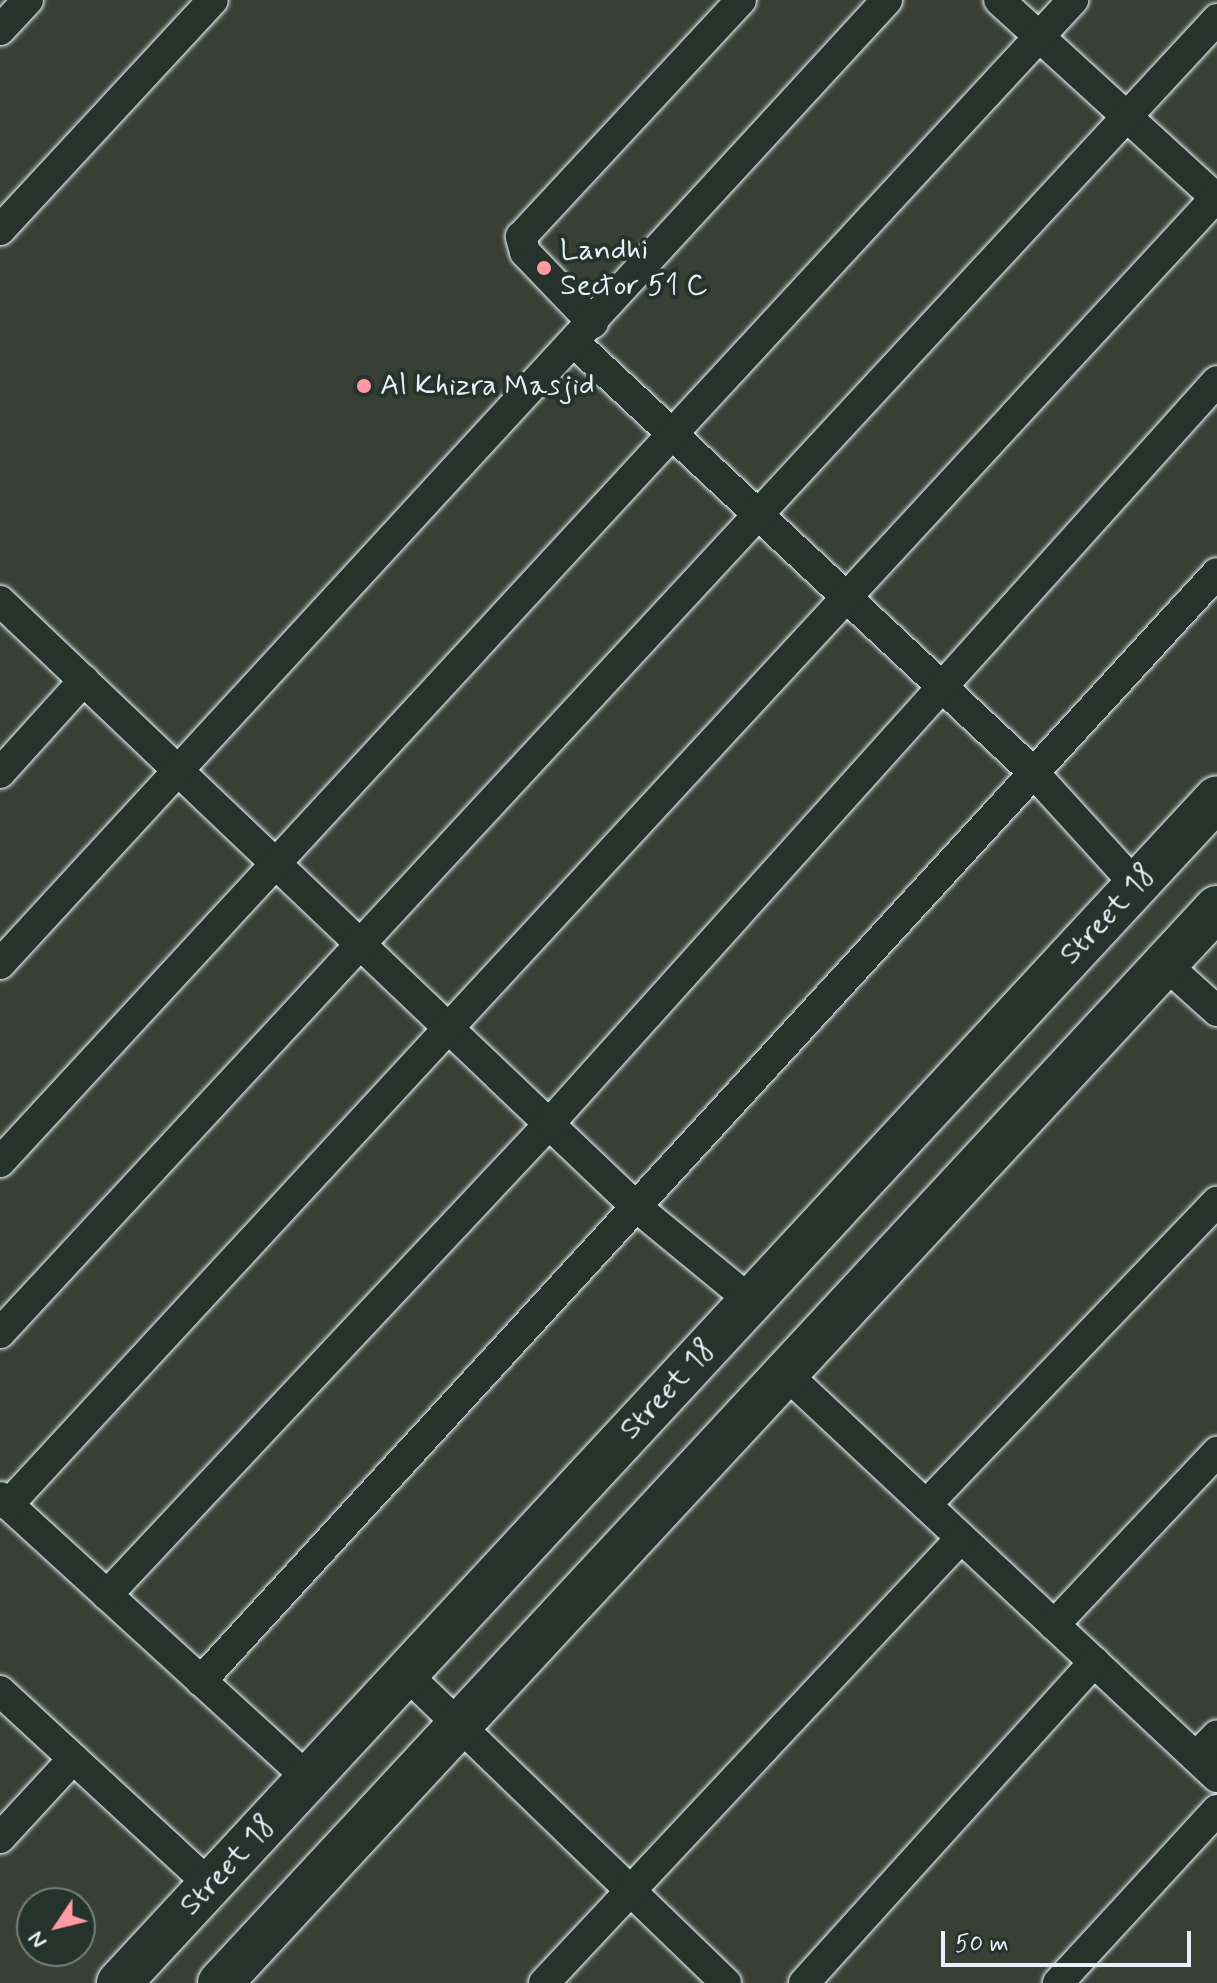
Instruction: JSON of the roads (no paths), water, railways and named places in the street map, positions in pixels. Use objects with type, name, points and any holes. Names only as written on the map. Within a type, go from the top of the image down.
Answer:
[{"type":"street","points":[[0,30],[28,0]]},
{"type":"street","points":[[0,230],[213,0]]},
{"type":"street","points":[[741,0],[521,237],[525,252],[584,333],[673,433],[1033,772],[1136,885]]},
{"type":"street","points":[[0,964],[183,773],[887,0]]},
{"type":"street","points":[[309,1779],[4,1501],[1216,198],[999,0]]},
{"type":"street","points":[[0,1162],[1073,0]]},
{"type":"street","points":[[0,1333],[363,948],[1217,19]]},
{"type":"street","points":[[107,1595],[549,1124],[1217,381]]},
{"type":"street","points":[[201,1681],[634,1205],[1217,573]]},
{"type":"street","points":[[0,601],[634,1205],[751,1301]]},
{"type":"street","points":[[0,773],[84,680]]},
{"type":"street","name":"Street 18","points":[[119,1983],[1217,798]]},
{"type":"street","points":[[220,1983],[1217,908]]},
{"type":"street","points":[[1165,964],[1217,1011]]},
{"type":"street","points":[[926,1505],[1217,1202]]},
{"type":"street","points":[[786,1374],[1206,1767],[1217,1735]]},
{"type":"street","points":[[1054,1625],[1217,1452]]},
{"type":"street","points":[[544,1983],[961,1538]]},
{"type":"street","points":[[804,1983],[1094,1662]]},
{"type":"street","points":[[406,1674],[726,1983]]},
{"type":"street","points":[[0,1691],[210,1885]]},
{"type":"street","points":[[0,1838],[73,1759]]},
{"type":"street","points":[[1058,1983],[1217,1810]]},
{"type":"place","name":"Landhi Sector 51 C","points":[[544,268]]},
{"type":"place","name":"Al Khizra Masjid","points":[[364,386]]}]
